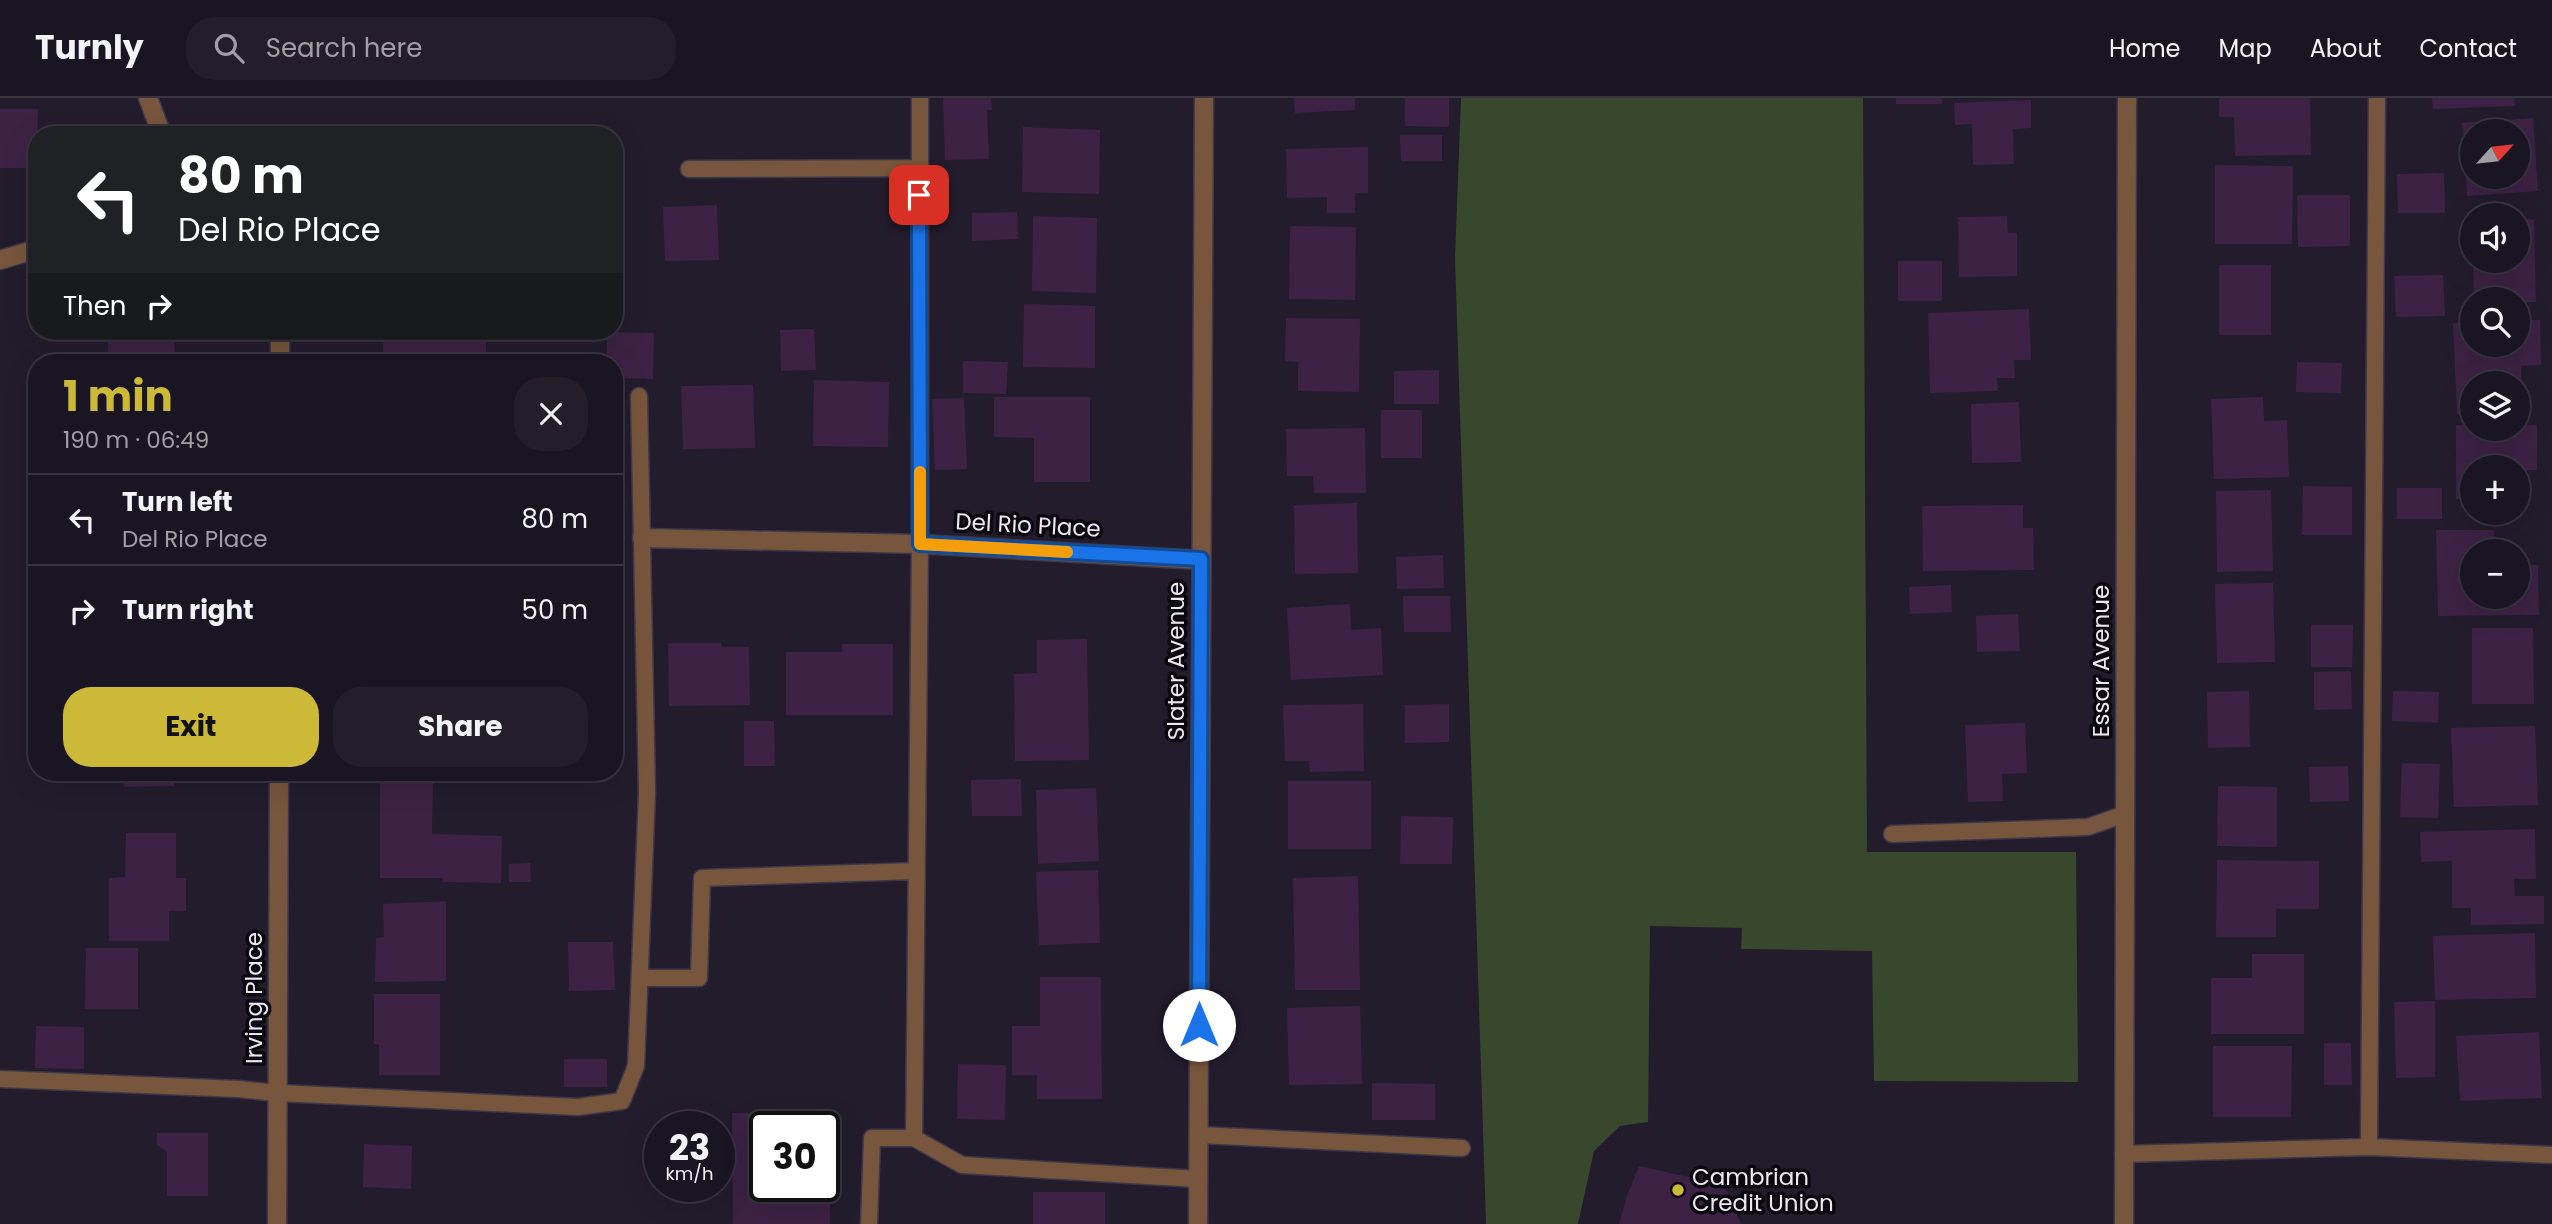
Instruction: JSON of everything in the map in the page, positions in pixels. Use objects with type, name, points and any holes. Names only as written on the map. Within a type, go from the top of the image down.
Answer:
[{"type":"street","points":[[148,98],[159,126]]},
{"type":"street","name":"Slater Avenue","points":[[1198,1224],[1204,98]]},
{"type":"street","name":"Essar Avenue","points":[[2124,1224],[2127,98]]},
{"type":"street","points":[[0,260],[28,252]]},
{"type":"street","name":"Del Rio Place","points":[[642,538],[920,544],[1201,559]]},
{"type":"street","name":"Irving Place","points":[[277,1224],[279,781]]},
{"type":"lane","points":[[914,1138],[920,544],[920,98]]},
{"type":"lane","points":[[2369,1147],[2377,98]]},
{"type":"lane","points":[[689,169],[919,168]]},
{"type":"lane","points":[[0,1079],[578,1107],[622,1101],[636,1066],[647,793],[639,396]]},
{"type":"lane","points":[[1892,834],[2088,827],[2125,814]]},
{"type":"lane","points":[[640,978],[699,978],[702,878],[916,871]]},
{"type":"lane","points":[[1199,1135],[1462,1148]]},
{"type":"lane","points":[[869,1224],[872,1138],[914,1138],[962,1165],[1198,1180]]},
{"type":"lane","points":[[2123,1154],[2369,1147],[2552,1155]]},
{"type":"green space","points":[[1461,98],[1863,98],[1867,852],[2076,852],[2078,1082],[1874,1081],[1872,951],[1741,949],[1742,928],[1650,926],[1648,1122],[1620,1126],[1594,1151],[1578,1224],[1486,1224],[1455,258]]},
{"type":"building","points":[[943,98],[991,98],[992,110],[987,110],[989,159],[945,160]]},
{"type":"building","points":[[1294,98],[1355,98],[1355,110],[1295,113]]},
{"type":"building","points":[[1405,98],[1449,98],[1449,127],[1405,126]]},
{"type":"building","points":[[1896,98],[1942,98],[1942,104],[1896,104]]},
{"type":"building","points":[[2219,98],[2310,98],[2311,155],[2235,156],[2234,117],[2219,117]]},
{"type":"building","points":[[2432,98],[2514,98],[2515,106],[2433,109]]},
{"type":"building","points":[[2031,100],[2031,128],[2013,129],[2014,164],[1973,165],[1972,124],[1955,125],[1954,103]]},
{"type":"building","points":[[0,109],[38,109],[38,126],[28,126],[28,168],[0,168]]},
{"type":"building","points":[[2533,118],[2538,191],[2467,196],[2467,189],[2530,189],[2530,119],[2519,119]]},
{"type":"building","points":[[1023,127],[1100,130],[1099,194],[1022,192]]},
{"type":"building","points":[[1400,135],[1442,135],[1442,161],[1401,161]]},
{"type":"building","points":[[1368,147],[1368,193],[1355,193],[1355,213],[1327,213],[1327,197],[1287,198],[1286,149]]},
{"type":"building","points":[[2215,165],[2293,166],[2292,244],[2215,244]]},
{"type":"building","points":[[2444,173],[2445,213],[2398,213],[2397,174]]},
{"type":"building","points":[[2297,195],[2350,195],[2350,246],[2298,247]]},
{"type":"building","points":[[717,205],[719,260],[665,261],[663,207]]},
{"type":"building","points":[[1017,212],[1018,239],[972,241],[972,213]]},
{"type":"building","points":[[1033,216],[1097,218],[1096,293],[1032,291]]},
{"type":"building","points":[[2007,216],[2008,233],[2017,233],[2017,276],[1959,277],[1958,217]]},
{"type":"building","points":[[2530,219],[2534,219],[2536,302],[2530,302],[2530,287],[2474,287],[2473,273],[2530,273]]},
{"type":"building","points":[[1290,226],[1356,227],[1355,300],[1289,299]]},
{"type":"building","points":[[1898,261],[1942,261],[1942,301],[1898,301]]},
{"type":"building","points":[[2219,265],[2271,265],[2271,335],[2219,335]]},
{"type":"building","points":[[2443,275],[2445,316],[2396,317],[2394,276]]},
{"type":"building","points":[[1024,304],[1095,306],[1095,368],[1023,367]]},
{"type":"building","points":[[2029,309],[2031,360],[2014,360],[2015,378],[1997,378],[1998,391],[1930,393],[1928,313]]},
{"type":"building","points":[[1286,318],[1360,319],[1359,392],[1298,391],[1298,362],[1285,361]]},
{"type":"building","points":[[2530,320],[2540,320],[2541,365],[2521,366],[2521,371],[2460,371],[2460,414],[2457,414],[2453,323],[2460,323],[2460,357],[2530,357]]},
{"type":"building","points":[[814,329],[816,370],[781,371],[780,330]]},
{"type":"building","points":[[623,332],[654,333],[653,379],[623,378],[623,354],[607,354],[607,340],[623,340]]},
{"type":"building","points":[[108,340],[174,340],[175,354],[108,354]]},
{"type":"building","points":[[383,340],[486,340],[486,354],[383,352]]},
{"type":"building","points":[[963,361],[1008,362],[1006,394],[963,393]]},
{"type":"building","points":[[2297,362],[2342,363],[2341,393],[2296,392]]},
{"type":"building","points":[[1439,370],[1439,404],[1394,404],[1394,371]]},
{"type":"building","points":[[814,380],[889,382],[888,447],[813,446]]},
{"type":"building","points":[[753,385],[755,448],[683,449],[681,386]]},
{"type":"building","points":[[994,397],[1090,397],[1090,482],[1034,482],[1034,438],[994,437]]},
{"type":"building","points":[[2263,397],[2264,421],[2287,420],[2289,477],[2214,479],[2211,399]]},
{"type":"building","points":[[964,398],[967,469],[935,470],[932,399]]},
{"type":"building","points":[[2019,402],[2021,462],[1972,463],[1971,404]]},
{"type":"building","points":[[1381,410],[1422,410],[1422,458],[1381,458]]},
{"type":"building","points":[[2456,425],[2460,425],[2460,441],[2530,441],[2530,425],[2537,425],[2537,470],[2530,470],[2530,455],[2460,455],[2460,499],[2456,499]]},
{"type":"building","points":[[1365,428],[1366,493],[1314,493],[1313,476],[1287,476],[1286,429]]},
{"type":"building","points":[[2303,486],[2352,487],[2352,535],[2302,535]]},
{"type":"building","points":[[2397,488],[2442,488],[2442,519],[2397,519]]},
{"type":"building","points":[[2271,490],[2273,571],[2217,572],[2216,491]]},
{"type":"building","points":[[1357,503],[1358,573],[1295,574],[1294,505]]},
{"type":"building","points":[[2023,505],[2023,528],[2033,528],[2034,570],[1923,571],[1922,506]]},
{"type":"building","points":[[2436,530],[2494,530],[2494,539],[2460,539],[2460,609],[2530,609],[2530,565],[2538,565],[2539,615],[2438,616]]},
{"type":"building","points":[[1443,555],[1444,588],[1397,589],[1396,557]]},
{"type":"building","points":[[2273,583],[2275,662],[2217,663],[2215,584]]},
{"type":"building","points":[[1951,585],[1952,612],[1910,614],[1909,587]]},
{"type":"building","points":[[1403,596],[1450,596],[1451,632],[1404,632]]},
{"type":"building","points":[[1350,604],[1351,630],[1381,628],[1383,675],[1291,680],[1287,608]]},
{"type":"building","points":[[2018,614],[2020,651],[1977,652],[1976,616]]},
{"type":"building","points":[[2311,625],[2353,625],[2352,667],[2311,667]]},
{"type":"building","points":[[2472,628],[2533,628],[2534,704],[2472,704]]},
{"type":"building","points":[[1087,639],[1089,760],[1015,761],[1014,674],[1037,673],[1037,640]]},
{"type":"building","points":[[668,643],[721,643],[722,647],[749,647],[750,705],[669,706]]},
{"type":"building","points":[[842,644],[893,644],[893,715],[786,715],[786,652],[842,652]]},
{"type":"building","points":[[2351,671],[2352,709],[2314,710],[2314,672]]},
{"type":"building","points":[[2249,691],[2250,747],[2208,748],[2207,692]]},
{"type":"building","points":[[2393,691],[2439,692],[2438,723],[2392,721]]},
{"type":"building","points":[[1363,704],[1364,771],[1310,772],[1309,761],[1285,761],[1283,705]]},
{"type":"building","points":[[1449,704],[1449,742],[1405,743],[1405,705]]},
{"type":"building","points":[[744,721],[774,721],[775,766],[744,766]]},
{"type":"building","points":[[2025,723],[2027,773],[2002,774],[2003,801],[1968,802],[1965,725]]},
{"type":"building","points":[[2535,726],[2538,805],[2454,807],[2451,728]]},
{"type":"building","points":[[2402,763],[2440,764],[2438,818],[2400,817]]},
{"type":"building","points":[[2348,766],[2349,801],[2310,802],[2309,767]]},
{"type":"building","points":[[1021,779],[1022,816],[972,816],[971,780]]},
{"type":"building","points":[[124,781],[174,781],[174,786],[124,787]]},
{"type":"building","points":[[380,781],[433,781],[432,834],[502,836],[501,883],[442,882],[443,878],[380,878]]},
{"type":"building","points":[[1288,781],[1371,781],[1371,849],[1288,849]]},
{"type":"building","points":[[2218,786],[2277,787],[2277,847],[2217,846]]},
{"type":"building","points":[[1096,788],[1099,861],[1038,864],[1036,790]]},
{"type":"building","points":[[1401,816],[1453,817],[1452,864],[1400,864]]},
{"type":"building","points":[[2535,829],[2536,879],[2514,879],[2515,896],[2544,896],[2544,924],[2471,925],[2471,908],[2452,908],[2452,861],[2421,862],[2420,832]]},
{"type":"building","points":[[126,833],[176,833],[176,878],[186,878],[186,911],[169,911],[169,941],[109,941],[109,878],[125,877]]},
{"type":"building","points":[[2217,860],[2319,861],[2319,909],[2276,909],[2276,937],[2216,937]]},
{"type":"building","points":[[530,863],[531,882],[509,882],[509,864]]},
{"type":"building","points":[[1098,870],[1100,943],[1039,945],[1036,872]]},
{"type":"building","points":[[1358,876],[1360,990],[1295,990],[1293,878]]},
{"type":"building","points":[[446,901],[446,981],[375,982],[376,938],[384,937],[383,904]]},
{"type":"building","points":[[2535,933],[2536,998],[2435,1000],[2433,936]]},
{"type":"building","points":[[568,942],[613,942],[615,990],[569,991]]},
{"type":"building","points":[[86,948],[138,948],[138,1009],[85,1009]]},
{"type":"building","points":[[2252,954],[2304,954],[2304,1034],[2211,1034],[2211,978],[2252,978]]},
{"type":"building","points":[[1040,977],[1101,977],[1102,1099],[1037,1099],[1037,1075],[1012,1075],[1012,1026],[1040,1026]]},
{"type":"building","points":[[374,994],[440,994],[440,1075],[379,1075],[379,1045],[374,1044]]},
{"type":"building","points":[[2435,1001],[2435,1077],[2396,1078],[2394,1002]]},
{"type":"building","points":[[1360,1006],[1362,1084],[1289,1085],[1287,1008]]},
{"type":"building","points":[[36,1026],[84,1027],[84,1069],[35,1068]]},
{"type":"building","points":[[2539,1032],[2542,1098],[2460,1101],[2456,1036]]},
{"type":"building","points":[[2324,1043],[2351,1043],[2352,1085],[2324,1085]]},
{"type":"building","points":[[2213,1046],[2292,1046],[2291,1117],[2213,1117]]},
{"type":"building","points":[[564,1059],[607,1059],[607,1087],[564,1087]]},
{"type":"building","points":[[958,1064],[1006,1065],[1005,1120],[957,1119]]},
{"type":"building","points":[[1372,1083],[1435,1084],[1435,1120],[1372,1120]]},
{"type":"building","points":[[735,1113],[749,1113],[749,1202],[830,1202],[830,1224],[733,1224]]},
{"type":"building","points":[[157,1133],[208,1133],[208,1196],[167,1196],[167,1152],[157,1145]]},
{"type":"building","points":[[364,1144],[412,1146],[411,1189],[363,1187]]},
{"type":"building","name":"Cambrian Credit Union","points":[[1639,1166],[1724,1185],[1741,1224],[1619,1224]]},
{"type":"building","points":[[1033,1192],[1105,1192],[1105,1224],[1033,1224]]},
{"type":"slow traffic","points":[[920,472],[920,544],[1067,552]]},
{"type":"place","name":"Cambrian Credit Union","points":[[1678,1190]]},
{"type":"route","points":[[919,195],[920,544],[1201,559],[1199,1025]]}]
